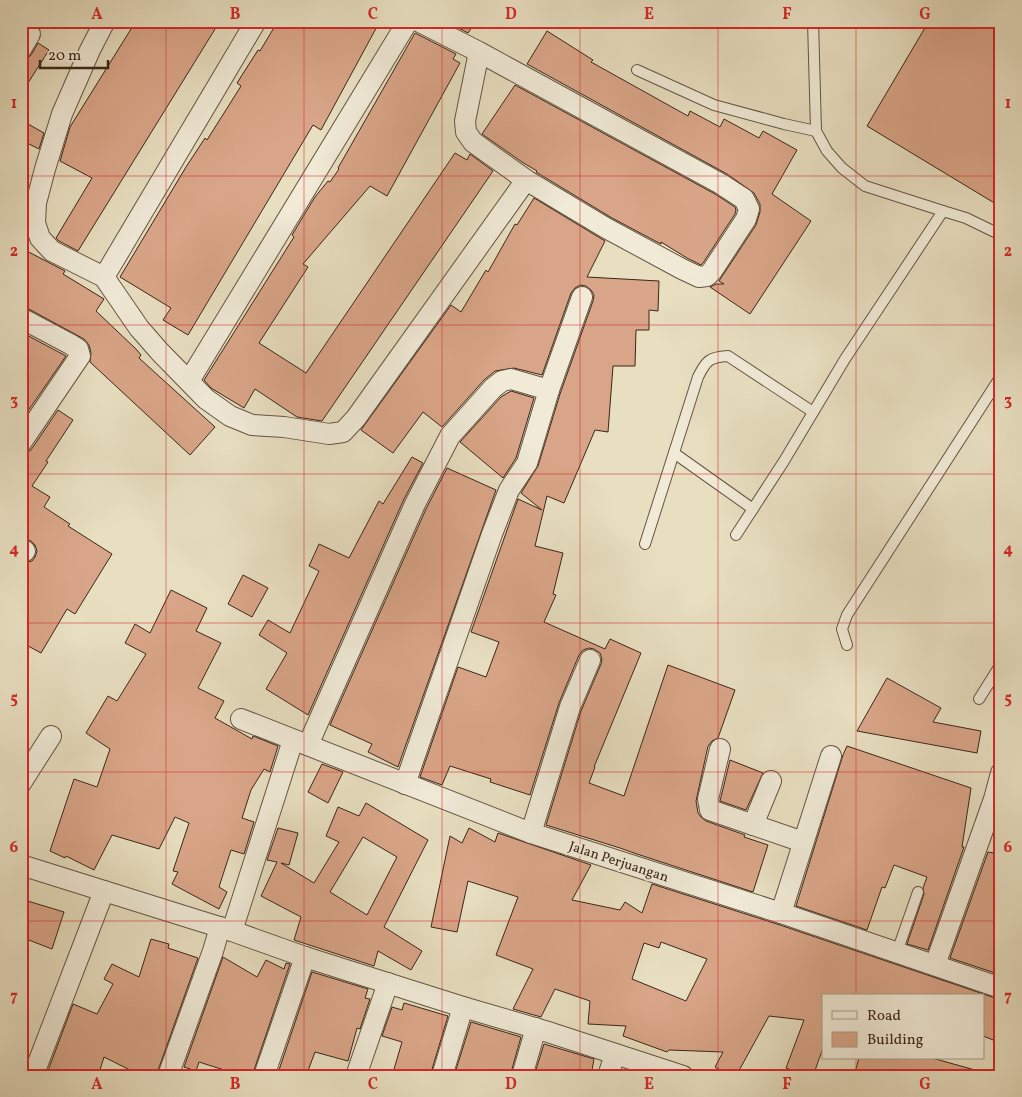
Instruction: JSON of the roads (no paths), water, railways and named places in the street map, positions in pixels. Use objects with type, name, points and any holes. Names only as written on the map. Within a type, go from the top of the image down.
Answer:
[{"type":"street","points":[[105,21],[62,114],[45,169],[36,203],[35,223],[40,238],[52,251],[104,277],[139,328],[206,399],[230,416],[252,425],[284,427],[329,434],[343,432],[356,418],[526,180]]},
{"type":"street","points":[[104,277],[256,21]]},
{"type":"street","points":[[189,381],[408,21]]},
{"type":"street","points":[[418,21],[479,52],[721,184],[744,199],[749,208],[746,219],[712,271],[707,276],[698,277],[682,270],[606,228],[526,180],[473,142],[466,132],[465,121],[479,52]]},
{"type":"street","points":[[405,784],[492,534],[509,490],[526,463],[549,390],[582,297]]},
{"type":"street","points":[[21,318],[78,349],[80,356],[21,443]]},
{"type":"street","points":[[168,1076],[213,951],[226,929],[300,742],[450,436],[493,388],[502,381],[511,379],[549,390]]},
{"type":"street","points":[[531,832],[570,707],[590,660]]},
{"type":"street","name":"Jalan Perjuangan","points":[[241,719],[531,832],[781,913],[1001,988]]},
{"type":"street","points":[[21,783],[51,736]]},
{"type":"street","points":[[720,749],[708,799],[708,808],[712,812],[803,842]]},
{"type":"street","points":[[781,913],[832,756]]},
{"type":"street","points":[[934,965],[994,800],[1001,774]]},
{"type":"street","points":[[753,826],[771,781]]},
{"type":"street","points":[[21,866],[226,929],[305,957],[462,1007],[536,1028],[683,1076]]},
{"type":"street","points":[[33,1076],[104,891]]},
{"type":"street","points":[[264,1076],[305,957]]},
{"type":"street","points":[[356,1076],[388,983]]},
{"type":"street","points":[[442,1076],[462,1007]]},
{"type":"street","points":[[522,1076],[536,1028]]},
{"type":"street","points":[[608,1076],[615,1054]]},
{"type":"lane","points":[[813,21],[816,131],[827,151],[842,168],[865,186],[966,218],[1001,235]]},
{"type":"lane","points":[[637,70],[714,105],[816,131]]},
{"type":"lane","points":[[736,535],[896,280],[942,211]]},
{"type":"lane","points":[[645,544],[698,378],[706,363],[715,357],[728,356],[813,412]]},
{"type":"lane","points":[[847,645],[842,629],[847,615],[1001,376]]},
{"type":"lane","points":[[674,453],[754,509]]},
{"type":"lane","points":[[979,699],[1001,664]]},
{"type":"lane","points":[[897,952],[918,892]]}]
